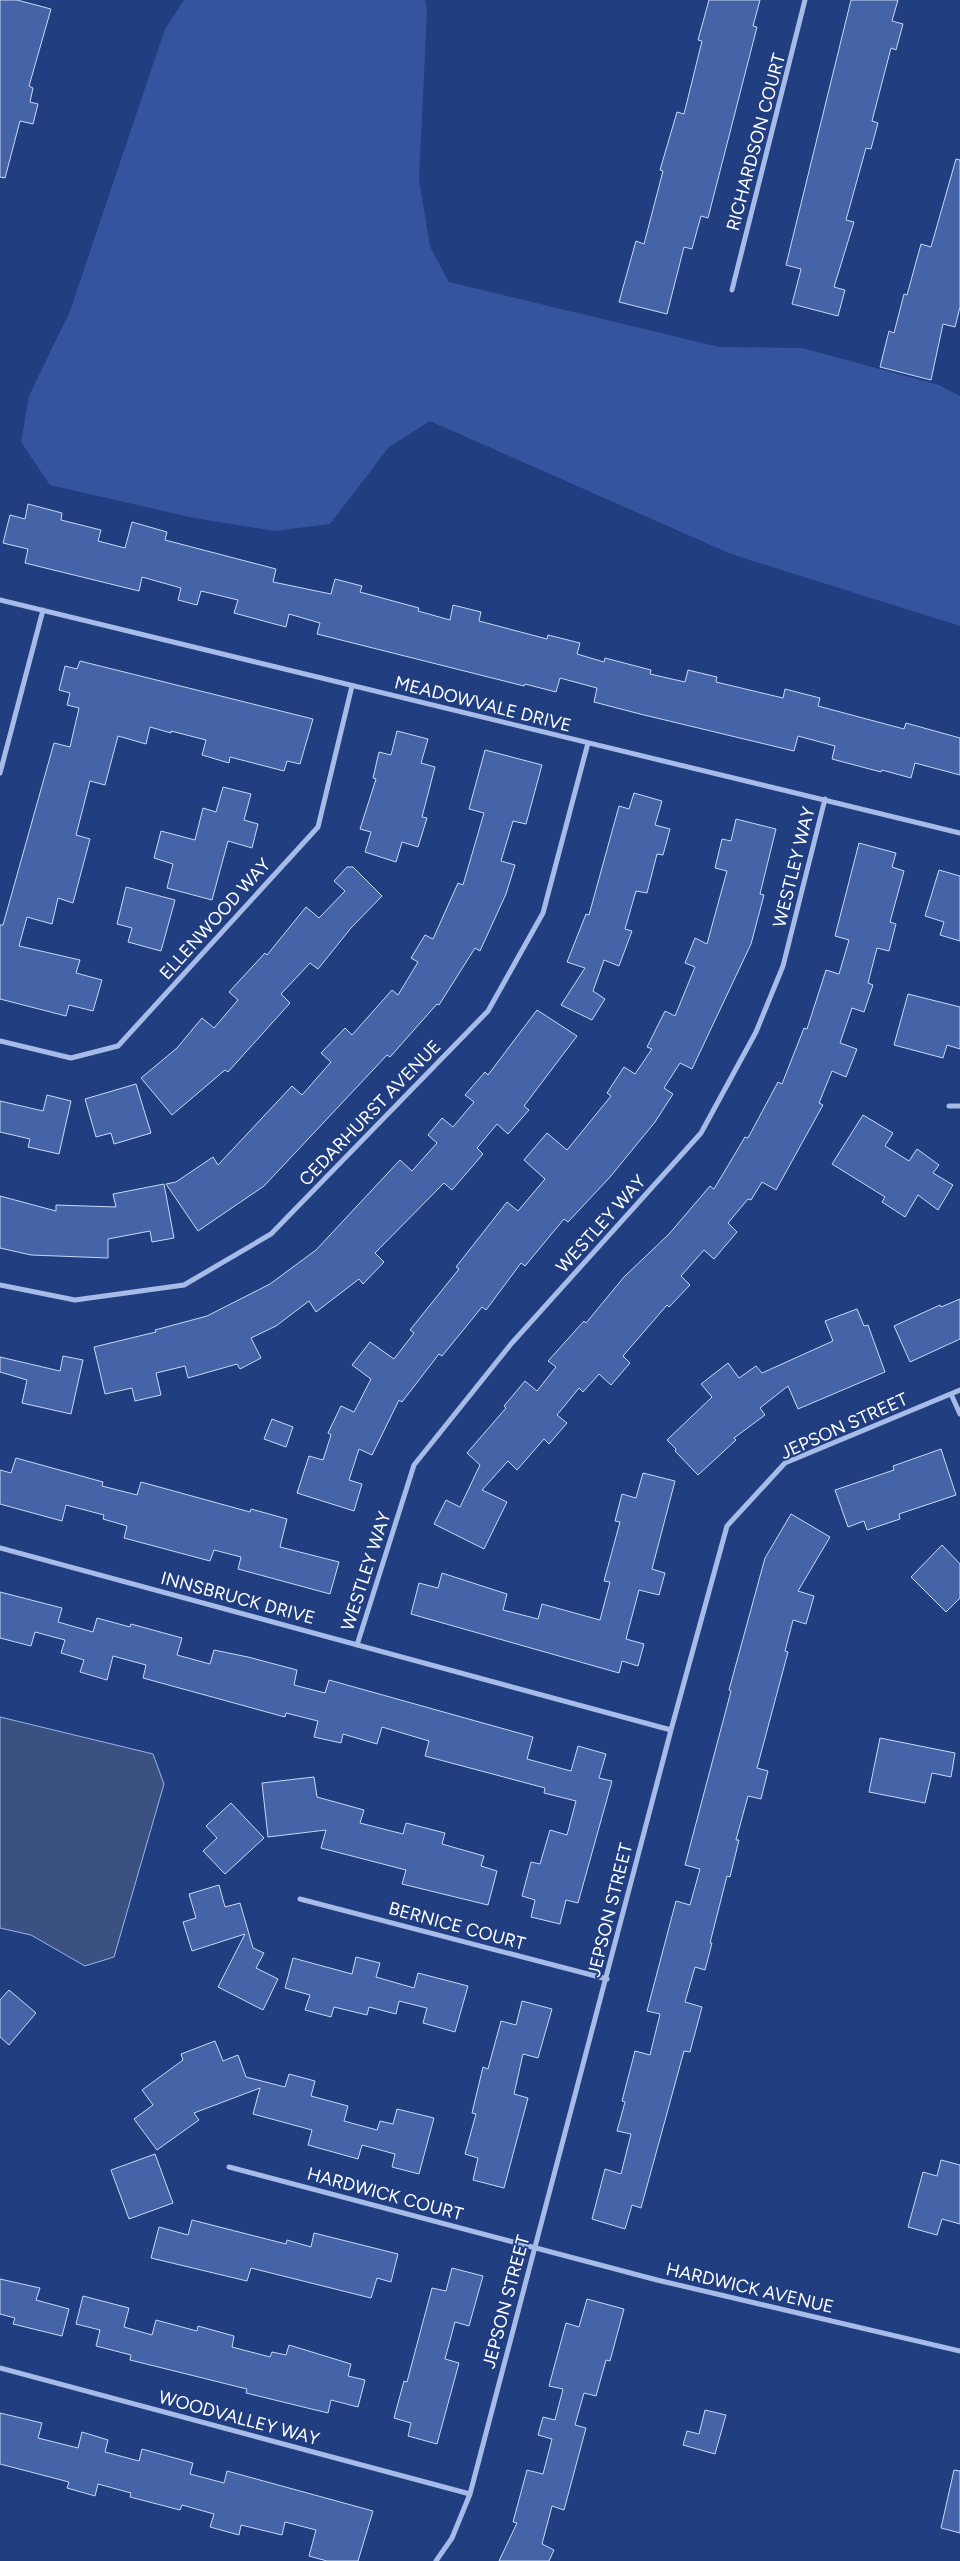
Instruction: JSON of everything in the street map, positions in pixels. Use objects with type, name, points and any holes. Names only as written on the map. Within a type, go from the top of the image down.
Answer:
[{"type":"street","name":"RICHARDSON COURT","points":[[732,290],[805,0]]},
{"type":"street","name":"MEADOWVALE DRIVE","points":[[0,600],[960,833]]},
{"type":"street","points":[[0,773],[43,610]]},
{"type":"street","name":"ELLENWOOD WAY","points":[[0,1041],[70,1058],[118,1046],[318,827],[352,686]]},
{"type":"street","name":"CEDARHURST AVENUE","points":[[0,1285],[74,1300],[184,1285],[271,1234],[488,1011],[543,913],[588,744]]},
{"type":"street","name":"WESTLEY WAY","points":[[357,1645],[414,1465],[511,1344],[701,1133],[756,1032],[783,966],[826,800]]},
{"type":"street","points":[[949,1106],[960,1106]]},
{"type":"street","name":"JEPSON STREET","points":[[436,2561],[452,2538],[470,2494],[534,2248],[607,1980],[671,1730],[728,1526],[785,1463],[960,1390]]},
{"type":"street","points":[[952,1394],[960,1414]]},
{"type":"street","name":"INNSBRUCK DRIVE","points":[[0,1548],[671,1730]]},
{"type":"street","name":"BERNICE COURT","points":[[300,1900],[607,1980]]},
{"type":"street","name":"HARDWICK COURT","points":[[230,2167],[534,2248]]},
{"type":"street","name":"HARDWICK AVENUE","points":[[534,2248],[657,2280],[960,2352]]},
{"type":"street","name":"WOODVALLEY WAY","points":[[0,2368],[470,2494]]},
{"type":"shaded area","points":[[184,0],[425,0],[427,10],[419,180],[430,247],[449,282],[719,347],[802,348],[939,385],[960,396],[960,626],[731,554],[430,421],[389,447],[330,524],[274,531],[194,518],[50,485],[21,442],[29,396],[70,311],[165,29]]},
{"type":"shaded area","points":[[0,1717],[153,1754],[164,1784],[114,1957],[85,1966],[31,1935],[0,1928]]},
{"type":"building","points":[[0,0],[17,0],[51,9],[29,86],[33,88],[30,102],[38,104],[33,124],[20,121],[5,178],[0,177]]},
{"type":"building","points":[[709,0],[760,0],[753,26],[757,27],[708,218],[701,216],[692,249],[684,247],[667,314],[619,302],[636,241],[644,244],[663,171],[660,170],[677,112],[684,114],[702,41],[698,40]]},
{"type":"building","points":[[851,0],[898,0],[892,21],[903,24],[896,50],[891,48],[872,121],[878,123],[871,149],[866,148],[846,220],[854,222],[834,287],[845,290],[838,316],[792,304],[801,269],[786,265]]},
{"type":"building","points":[[956,159],[960,160],[960,307],[955,327],[943,324],[931,380],[880,367],[889,331],[894,333],[904,294],[907,295],[921,244],[931,247]]},
{"type":"building","points":[[28,504],[62,513],[61,520],[101,530],[98,541],[125,548],[132,522],[167,532],[165,540],[276,569],[273,582],[331,594],[335,579],[362,586],[360,592],[419,608],[418,611],[450,620],[453,605],[481,612],[479,621],[547,639],[548,635],[580,643],[577,654],[604,662],[605,658],[651,670],[650,674],[685,682],[688,670],[717,677],[716,682],[783,698],[785,689],[820,698],[818,706],[904,729],[906,723],[960,738],[960,775],[915,763],[911,778],[882,770],[881,772],[832,759],[835,746],[798,736],[794,751],[594,702],[597,688],[560,678],[556,692],[525,684],[524,686],[317,634],[320,623],[289,614],[286,627],[234,613],[238,600],[201,591],[197,605],[178,600],[181,588],[142,577],[139,591],[25,563],[28,549],[3,543],[10,515],[25,519]]},
{"type":"building","points":[[80,661],[313,719],[300,764],[287,761],[284,771],[230,757],[229,763],[202,755],[206,740],[171,731],[171,733],[150,727],[146,744],[118,736],[105,785],[90,781],[76,835],[90,839],[73,903],[58,898],[52,924],[27,917],[19,946],[80,960],[76,973],[102,980],[93,1011],[69,1005],[66,1016],[0,999],[0,925],[3,925],[54,743],[70,747],[79,708],[67,705],[70,693],[59,690],[65,666],[77,669]]},
{"type":"building","points":[[397,731],[428,739],[421,763],[435,767],[422,817],[427,818],[418,847],[402,842],[396,862],[365,852],[371,832],[360,829],[376,779],[373,778],[379,752],[391,755]]},
{"type":"building","points":[[485,750],[542,765],[526,824],[513,821],[501,861],[515,865],[506,894],[480,951],[475,948],[439,1005],[437,1004],[390,1057],[387,1055],[264,1186],[198,1231],[166,1184],[176,1182],[213,1157],[218,1165],[292,1086],[302,1095],[331,1062],[321,1053],[345,1028],[352,1035],[392,990],[398,995],[418,962],[411,958],[425,935],[433,939],[458,883],[463,885],[484,813],[469,809]]},
{"type":"building","points":[[223,787],[251,794],[244,820],[258,824],[252,848],[228,841],[212,900],[167,888],[173,864],[154,858],[161,831],[195,840],[203,808],[216,812]]},
{"type":"building","points":[[634,793],[662,801],[655,825],[670,829],[663,855],[657,854],[647,893],[636,891],[625,929],[632,931],[619,966],[604,960],[593,991],[605,999],[592,1020],[561,1005],[585,968],[567,962],[586,914],[589,915],[619,806],[629,809]]},
{"type":"building","points":[[736,819],[776,829],[760,894],[764,895],[751,944],[692,1069],[680,1063],[664,1088],[673,1094],[655,1122],[610,1177],[568,1222],[564,1219],[525,1266],[521,1263],[486,1310],[482,1307],[442,1356],[439,1354],[402,1402],[399,1400],[372,1455],[359,1449],[349,1480],[362,1484],[354,1511],[297,1493],[309,1456],[323,1460],[331,1435],[328,1433],[341,1406],[354,1412],[371,1379],[352,1365],[370,1342],[394,1359],[414,1333],[410,1330],[459,1269],[456,1267],[507,1202],[518,1211],[545,1179],[524,1160],[547,1133],[567,1150],[611,1096],[607,1093],[624,1067],[635,1074],[652,1049],[647,1047],[665,1011],[675,1016],[695,967],[685,963],[695,938],[707,944],[727,871],[715,868],[722,839],[731,841]]},
{"type":"building","points":[[859,843],[896,853],[892,867],[904,871],[890,922],[896,924],[889,951],[877,948],[868,983],[873,985],[864,1012],[852,1008],[840,1043],[857,1049],[846,1077],[832,1071],[819,1103],[823,1105],[776,1190],[762,1182],[751,1200],[748,1199],[728,1223],[737,1232],[714,1259],[704,1250],[681,1276],[690,1285],[669,1307],[667,1305],[623,1356],[630,1363],[611,1385],[599,1374],[583,1392],[579,1388],[557,1415],[567,1423],[549,1444],[544,1439],[517,1470],[508,1461],[482,1490],[507,1502],[484,1549],[434,1524],[446,1500],[460,1507],[480,1465],[467,1453],[506,1408],[504,1406],[525,1381],[537,1391],[556,1367],[548,1361],[584,1321],[586,1323],[624,1277],[669,1234],[710,1186],[714,1189],[745,1137],[748,1138],[778,1082],[782,1084],[804,1028],[807,1029],[826,970],[839,974],[849,940],[835,936]]},
{"type":"building","points":[[347,867],[353,867],[382,896],[351,928],[318,969],[310,963],[281,994],[290,1003],[228,1072],[225,1070],[172,1115],[141,1078],[177,1048],[202,1018],[214,1028],[238,1000],[229,992],[265,953],[267,955],[306,907],[319,918],[345,891],[334,881]]},
{"type":"building","points":[[939,870],[960,876],[960,941],[940,935],[944,922],[925,916]]},
{"type":"building","points":[[126,887],[175,900],[161,951],[128,942],[132,928],[117,924]]},
{"type":"building","points":[[908,994],[960,1007],[960,1049],[947,1045],[943,1058],[894,1045]]},
{"type":"building","points":[[537,1010],[577,1036],[524,1106],[529,1110],[508,1134],[497,1124],[477,1148],[483,1154],[452,1190],[444,1183],[375,1253],[384,1262],[363,1284],[359,1279],[316,1312],[309,1301],[276,1326],[251,1338],[261,1358],[240,1369],[237,1364],[188,1378],[185,1366],[156,1373],[161,1395],[135,1401],[132,1388],[105,1394],[94,1347],[156,1332],[155,1330],[207,1316],[270,1284],[316,1250],[400,1160],[412,1171],[437,1143],[428,1135],[442,1118],[453,1127],[474,1102],[465,1095],[485,1072],[488,1075]]},
{"type":"building","points":[[136,1084],[151,1133],[114,1144],[111,1133],[96,1137],[85,1099]]},
{"type":"building","points":[[47,1095],[71,1101],[59,1154],[28,1147],[30,1139],[0,1132],[0,1101],[43,1111]]},
{"type":"building","points":[[863,1115],[893,1133],[885,1146],[909,1161],[917,1149],[939,1165],[933,1173],[953,1185],[938,1210],[918,1195],[905,1217],[882,1202],[885,1197],[832,1164]]},
{"type":"building","points":[[164,1184],[174,1238],[152,1242],[150,1231],[108,1239],[108,1258],[31,1255],[0,1248],[0,1196],[56,1211],[56,1205],[116,1207],[113,1194]]},
{"type":"building","points":[[960,1299],[960,1339],[910,1362],[894,1326],[940,1305],[941,1307]]},
{"type":"building","points":[[857,1309],[864,1326],[868,1325],[885,1372],[798,1409],[788,1386],[760,1408],[765,1415],[734,1438],[736,1440],[698,1475],[675,1451],[676,1449],[667,1440],[712,1397],[701,1384],[728,1363],[739,1378],[756,1366],[762,1373],[833,1341],[825,1321]]},
{"type":"building","points":[[63,1356],[83,1360],[71,1414],[22,1403],[27,1380],[0,1372],[0,1357],[60,1371]]},
{"type":"building","points":[[272,1419],[293,1427],[286,1447],[264,1439]]},
{"type":"building","points":[[941,1449],[956,1495],[899,1514],[900,1519],[867,1530],[864,1521],[848,1527],[835,1490],[894,1470],[893,1466]]},
{"type":"building","points":[[16,1458],[103,1482],[102,1486],[137,1495],[141,1482],[250,1512],[251,1509],[287,1519],[280,1547],[339,1562],[330,1594],[238,1569],[241,1557],[214,1550],[210,1561],[124,1538],[127,1526],[103,1519],[104,1515],[66,1505],[62,1521],[0,1504],[0,1470],[11,1473]]},
{"type":"building","points":[[643,1473],[675,1481],[652,1569],[665,1573],[659,1595],[639,1590],[626,1639],[644,1644],[638,1666],[622,1661],[619,1673],[411,1614],[419,1583],[438,1588],[442,1573],[507,1594],[503,1610],[538,1619],[542,1604],[600,1620],[610,1582],[604,1581],[620,1522],[615,1521],[622,1494],[636,1498]]},
{"type":"building","points":[[791,1514],[830,1537],[798,1591],[814,1596],[806,1624],[793,1620],[785,1651],[788,1652],[757,1768],[768,1771],[761,1799],[748,1796],[736,1840],[739,1840],[730,1877],[727,1876],[705,1970],[695,1967],[685,2002],[702,2007],[690,2052],[684,2051],[641,2208],[632,2205],[625,2229],[592,2219],[605,2169],[621,2174],[631,2134],[617,2131],[625,2102],[622,2101],[635,2051],[650,2055],[660,2014],[647,2011],[676,1901],[690,1905],[700,1869],[685,1865],[731,1691],[729,1690],[765,1558]]},
{"type":"building","points":[[942,1545],[960,1564],[960,1598],[946,1612],[911,1577]]},
{"type":"building","points":[[0,1592],[62,1608],[58,1622],[93,1632],[97,1618],[130,1627],[131,1624],[182,1638],[177,1655],[210,1664],[214,1650],[248,1657],[297,1670],[294,1685],[325,1693],[329,1680],[533,1737],[527,1759],[571,1771],[578,1746],[606,1754],[599,1778],[612,1781],[578,1903],[566,1900],[560,1924],[531,1917],[535,1900],[522,1896],[531,1862],[540,1864],[550,1830],[567,1835],[576,1801],[544,1793],[545,1788],[425,1756],[429,1741],[382,1727],[377,1744],[343,1734],[341,1743],[314,1737],[318,1721],[286,1713],[285,1717],[143,1678],[146,1665],[113,1656],[107,1680],[80,1672],[84,1660],[61,1653],[65,1640],[35,1632],[31,1646],[0,1638]]},
{"type":"building","points":[[880,1738],[955,1753],[951,1777],[932,1773],[925,1803],[869,1792]]},
{"type":"building","points":[[314,1777],[317,1797],[364,1810],[360,1823],[403,1834],[406,1823],[445,1833],[442,1844],[484,1856],[481,1866],[497,1871],[488,1905],[402,1884],[406,1870],[321,1848],[326,1830],[268,1837],[262,1783]]},
{"type":"building","points":[[231,1803],[264,1838],[225,1874],[203,1851],[217,1838],[206,1826]]},
{"type":"building","points":[[219,1885],[225,1907],[240,1903],[253,1948],[264,1953],[256,1968],[278,1979],[263,2010],[218,1987],[245,1934],[192,1951],[183,1922],[196,1918],[189,1894]]},
{"type":"building","points":[[356,1957],[380,1963],[376,1977],[414,1988],[418,1973],[468,1986],[455,2032],[423,2023],[427,2008],[399,2001],[396,2014],[369,2007],[367,2015],[334,2007],[331,2017],[305,2010],[310,1995],[285,1988],[293,1958],[352,1974]]},
{"type":"building","points":[[9,1990],[36,2013],[9,2045],[0,2037],[0,2000]]},
{"type":"building","points":[[522,2001],[552,2009],[538,2058],[523,2054],[514,2094],[528,2098],[504,2188],[473,2180],[478,2158],[465,2154],[476,2114],[472,2113],[483,2067],[488,2069],[501,2021],[516,2025]]},
{"type":"building","points":[[215,2041],[223,2061],[238,2055],[246,2077],[285,2087],[289,2074],[315,2081],[311,2096],[348,2106],[344,2121],[377,2130],[380,2121],[393,2124],[397,2109],[434,2118],[419,2174],[392,2167],[395,2154],[362,2145],[358,2159],[308,2145],[312,2130],[253,2114],[260,2088],[194,2113],[199,2120],[157,2150],[134,2119],[153,2105],[142,2090],[183,2060],[181,2054]]},
{"type":"building","points":[[155,2154],[173,2203],[129,2219],[111,2170]]},
{"type":"building","points":[[941,2160],[960,2165],[960,2224],[942,2219],[937,2235],[908,2227],[923,2172],[937,2176]]},
{"type":"building","points":[[192,2220],[286,2244],[287,2240],[311,2247],[314,2233],[398,2254],[391,2282],[377,2278],[371,2298],[251,2268],[247,2281],[151,2258],[159,2227],[188,2235]]},
{"type":"building","points":[[452,2268],[483,2276],[469,2326],[455,2322],[445,2359],[459,2363],[437,2444],[408,2436],[411,2423],[394,2418],[404,2381],[407,2382],[432,2288],[446,2291]]},
{"type":"building","points":[[0,2279],[40,2288],[36,2300],[69,2309],[62,2336],[13,2324],[15,2318],[0,2314]]},
{"type":"building","points":[[83,2296],[129,2308],[124,2327],[152,2335],[156,2320],[197,2331],[198,2326],[234,2336],[232,2347],[270,2357],[272,2352],[286,2355],[289,2345],[351,2364],[348,2376],[365,2380],[358,2407],[331,2400],[328,2413],[246,2393],[247,2389],[130,2360],[131,2355],[96,2346],[100,2330],[76,2324]]},
{"type":"building","points":[[587,2299],[624,2309],[610,2361],[606,2360],[596,2396],[584,2393],[575,2425],[586,2428],[564,2510],[552,2506],[542,2544],[554,2550],[549,2561],[499,2561],[517,2523],[513,2522],[527,2470],[543,2474],[552,2439],[538,2435],[543,2417],[555,2420],[563,2389],[549,2386],[566,2323],[579,2327]]},
{"type":"building","points":[[705,2410],[726,2415],[715,2454],[683,2445],[687,2431],[699,2434]]},
{"type":"building","points":[[0,2413],[42,2423],[38,2438],[78,2448],[82,2432],[108,2440],[105,2452],[139,2461],[142,2449],[193,2463],[190,2474],[224,2483],[227,2471],[373,2511],[358,2561],[327,2561],[309,2556],[316,2530],[285,2522],[282,2535],[241,2525],[239,2535],[210,2527],[214,2514],[182,2505],[180,2510],[130,2497],[131,2493],[98,2484],[95,2496],[67,2488],[69,2482],[0,2464]]},
{"type":"building","points":[[954,2470],[960,2471],[960,2533],[941,2528]]}]
